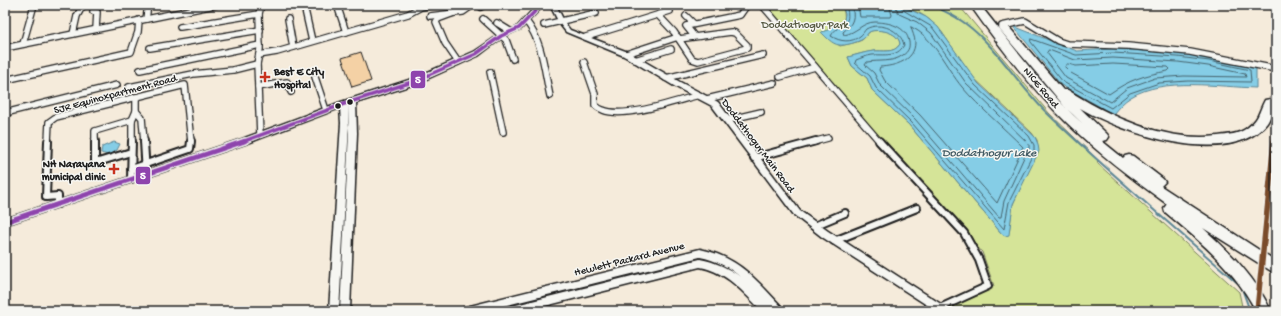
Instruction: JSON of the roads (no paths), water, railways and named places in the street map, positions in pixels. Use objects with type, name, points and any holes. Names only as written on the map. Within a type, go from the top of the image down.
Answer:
[{"type":"highway","name":"NICE Road","points":[[975,5],[1057,106],[1084,132],[1117,160]]},
{"type":"highway","name":"NICE Road","points":[[984,5],[1049,82]]},
{"type":"highway","points":[[1049,82],[1082,104],[1118,123],[1149,133],[1183,140],[1223,140],[1248,134],[1259,126],[1272,103]]},
{"type":"highway","points":[[1049,82],[1094,129],[1126,157],[1258,253],[1276,268]]},
{"type":"highway","points":[[1117,160],[1206,224],[1258,253],[1276,261]]},
{"type":"highway","points":[[1117,160],[1129,174],[1180,216],[1221,253],[1249,287],[1264,311]]},
{"type":"street","points":[[25,43],[34,5]]},
{"type":"street","points":[[25,43],[37,5]]},
{"type":"street","points":[[73,34],[77,16],[83,5]]},
{"type":"street","points":[[94,5],[93,11],[97,12],[96,29]]},
{"type":"street","points":[[146,18],[148,5]]},
{"type":"street","points":[[5,48],[215,5]]},
{"type":"street","points":[[260,135],[258,64],[260,45],[259,14],[261,5]]},
{"type":"street","points":[[312,41],[307,7],[317,5]]},
{"type":"street","points":[[337,5],[346,32]]},
{"type":"street","points":[[259,55],[293,47],[408,14],[421,7],[430,5]]},
{"type":"street","points":[[430,16],[467,10],[473,5]]},
{"type":"street","points":[[5,222],[260,135],[326,110],[415,81],[476,54],[501,36],[519,28],[541,5]]},
{"type":"street","name":"Doddathogur Main Road","points":[[553,5],[568,31],[626,54],[666,78],[715,104],[754,158],[797,213],[834,241],[942,310]]},
{"type":"street","points":[[694,36],[686,26],[740,15],[747,5]]},
{"type":"street","points":[[762,5],[874,138],[964,233],[976,253],[988,286],[942,310]]},
{"type":"street","points":[[1276,5],[1276,12]]},
{"type":"street","points":[[453,7],[453,13]]},
{"type":"street","points":[[586,37],[670,11]]},
{"type":"street","points":[[453,13],[438,19],[436,22],[444,43],[458,62]]},
{"type":"street","points":[[544,25],[596,13]]},
{"type":"street","points":[[180,27],[259,14]]},
{"type":"street","points":[[626,54],[678,38],[731,32],[735,33],[747,45],[747,48],[698,61],[692,58],[678,38],[658,15]]},
{"type":"street","points":[[686,16],[694,24]]},
{"type":"street","points":[[288,19],[293,47]]},
{"type":"street","points":[[483,19],[506,40],[513,59]]},
{"type":"street","points":[[5,80],[131,52],[138,32],[139,20]]},
{"type":"street","points":[[1002,26],[1025,21],[1058,41],[1067,44],[1128,46],[1190,52],[1220,56],[1276,69]]},
{"type":"street","points":[[526,22],[534,31],[538,40],[550,96]]},
{"type":"street","points":[[497,23],[510,31]]},
{"type":"street","points":[[150,48],[260,30]]},
{"type":"street","points":[[140,70],[260,45]]},
{"type":"street","points":[[635,60],[671,49]]},
{"type":"street","points":[[666,78],[763,55]]},
{"type":"street","points":[[584,62],[595,94],[595,105],[601,110],[617,112],[636,111],[699,95]]},
{"type":"street","points":[[129,87],[193,74],[233,70],[258,64]]},
{"type":"street","points":[[780,76],[815,67]]},
{"type":"street","points":[[490,72],[503,132]]},
{"type":"street","points":[[315,78],[326,110]]},
{"type":"street","points":[[258,87],[286,82],[291,92]]},
{"type":"street","points":[[707,99],[774,83]]},
{"type":"street","points":[[5,114],[117,85]]},
{"type":"street","name":"SJR Equinoxpartment Road","points":[[58,204],[58,196],[46,197],[49,122],[56,117],[185,85],[191,146],[190,149],[146,164]]},
{"type":"street","points":[[131,179],[132,120],[136,111],[136,97]]},
{"type":"street","points":[[334,311],[345,123],[348,103]]},
{"type":"street","points":[[345,311],[353,133],[348,103]]},
{"type":"street","points":[[136,111],[142,118],[146,174]]},
{"type":"street","points":[[727,120],[761,112]]},
{"type":"street","points":[[131,152],[95,163],[95,131],[132,120]]},
{"type":"street","points":[[131,142],[144,138]]},
{"type":"street","points":[[754,158],[828,138]]},
{"type":"street","points":[[131,169],[146,164]]},
{"type":"street","points":[[834,241],[917,208]]},
{"type":"street","points":[[814,226],[845,213]]},
{"type":"street","name":"Hewlett Packard Avenue","points":[[508,311],[711,254],[735,266],[780,311]]},
{"type":"street","name":"Hewlett Packard Avenue","points":[[466,311],[700,258],[709,264],[726,270],[768,311]]},
{"type":"water","name":"Doddathogur Lake","points":[[842,5],[900,5],[926,17],[938,27],[978,83],[1035,137],[1039,151],[1013,204],[1009,235],[1005,236],[1002,234],[909,125],[872,90],[867,78],[852,66],[848,57],[870,51],[888,51],[895,49],[900,44],[897,37],[885,31],[872,31],[861,40],[839,45],[832,42],[821,32],[829,30],[829,26],[837,25],[844,20],[845,14]]},
{"type":"water","points":[[1013,26],[1077,51],[1113,49],[1179,53],[1256,68],[1256,88],[1209,85],[1175,85],[1159,87],[1144,91],[1131,97],[1113,114],[1061,85]]},
{"type":"water","points":[[114,142],[120,144],[117,150],[108,155],[101,153],[102,147]]},
{"type":"waterway","points":[[932,5],[958,18],[978,34],[1050,116],[1121,181],[1241,286],[1250,311]]},
{"type":"place","name":"Best E City Hospital","points":[[265,77]]},
{"type":"place","name":"NH Narayana municipal clinic","points":[[114,169]]},
{"type":"park label","name":"Doddathogur Park","points":[[805,24]]}]
